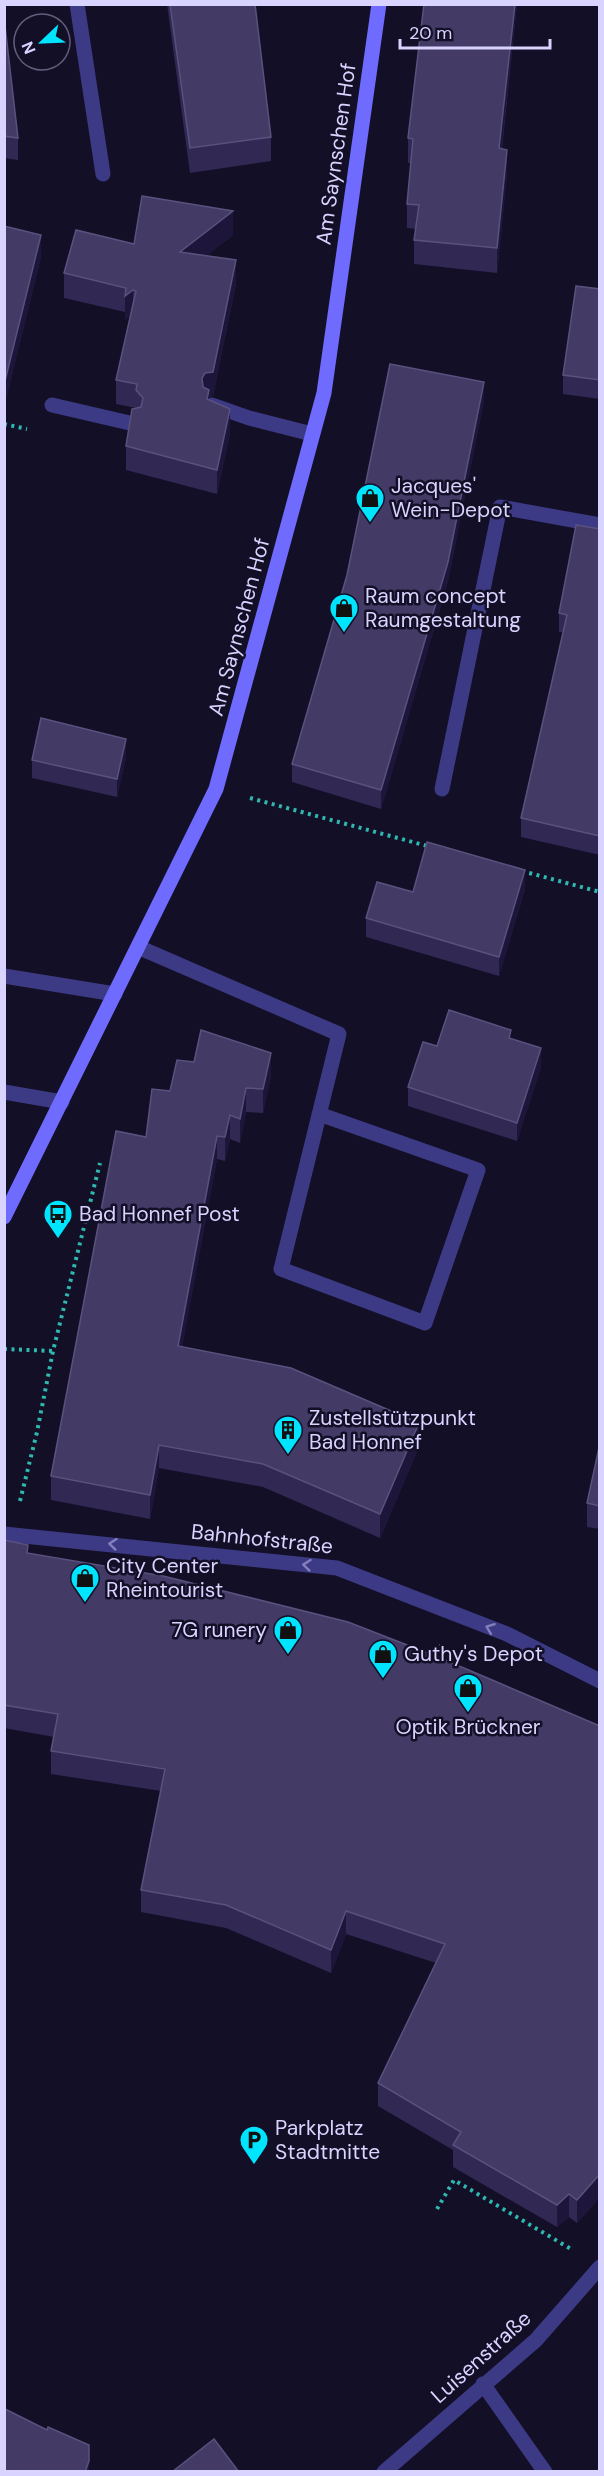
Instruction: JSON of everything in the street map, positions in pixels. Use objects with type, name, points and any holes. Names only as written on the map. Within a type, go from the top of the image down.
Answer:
[{"type":"main road","name":"Am Saynschen Hof","points":[[4,1217],[216,789],[324,393],[379,4]]},
{"type":"street","points":[[77,4],[104,174]]},
{"type":"street","points":[[52,405],[134,424]]},
{"type":"street","points":[[211,405],[249,418],[312,434]]},
{"type":"street","points":[[441,789],[500,507],[600,525]]},
{"type":"street","points":[[138,947],[339,1034],[281,1269],[425,1323],[478,1170],[320,1114]]},
{"type":"street","points":[[4,976],[115,994]]},
{"type":"street","points":[[4,1092],[62,1102]]},
{"type":"street","name":"Bahnhofstraße","points":[[8,1535],[337,1568],[507,1634],[600,1681]]},
{"type":"street","name":"Luisenstraße","points":[[384,2472],[536,2340],[600,2267]]},
{"type":"street","points":[[483,2384],[545,2472]]},
{"type":"path","points":[[216,789],[441,850]]},
{"type":"path","points":[[520,871],[600,892]]},
{"type":"path","points":[[8,1535],[37,1432],[53,1351],[100,1163]]},
{"type":"path","points":[[4,1349],[53,1351]]},
{"type":"path","points":[[432,1668],[453,1613]]},
{"type":"path","points":[[437,2209],[454,2180],[572,2249]]},
{"type":"building","points":[[170,4],[255,4],[271,137],[190,148]]},
{"type":"building","points":[[424,4],[515,4],[499,148],[507,150],[497,248],[414,240],[419,205],[407,204],[413,139],[408,138]]},
{"type":"building","points":[[4,17],[18,138],[4,136]]},
{"type":"building","points":[[142,196],[233,211],[180,252],[236,260],[213,372],[205,373],[202,378],[203,387],[209,390],[207,399],[230,409],[217,470],[126,446],[132,409],[141,407],[143,398],[136,390],[137,384],[116,380],[136,291],[133,290],[125,296],[126,288],[64,273],[76,230],[134,244]]},
{"type":"building","points":[[4,226],[41,235],[5,381],[4,381]]},
{"type":"building","points":[[576,286],[600,289],[600,380],[563,375]]},
{"type":"building","points":[[390,364],[484,382],[448,562],[381,790],[292,764],[347,575]]},
{"type":"building","points":[[576,525],[600,529],[600,836],[521,818],[567,615],[559,613]]},
{"type":"building","points":[[41,718],[126,739],[117,779],[32,760]]},
{"type":"building","points":[[427,842],[525,870],[499,957],[366,918],[377,882],[413,892]]},
{"type":"building","points":[[449,1010],[511,1030],[509,1038],[541,1048],[517,1123],[408,1087],[423,1042],[437,1046]]},
{"type":"building","points":[[201,1030],[271,1053],[263,1089],[246,1088],[240,1119],[230,1115],[225,1137],[217,1136],[178,1346],[291,1368],[419,1423],[380,1514],[263,1464],[159,1445],[150,1495],[51,1476],[116,1131],[146,1137],[152,1089],[170,1091],[177,1060],[194,1062]]},
{"type":"building","points":[[600,1443],[600,1506],[587,1503]]},
{"type":"building","points":[[4,1540],[28,1545],[27,1553],[163,1576],[348,1622],[438,1657],[600,1726],[600,2174],[577,2200],[569,2194],[557,2205],[453,2145],[461,2132],[378,2083],[445,1944],[346,1911],[331,1950],[226,1905],[141,1890],[165,1769],[51,1751],[58,1714],[4,1705]]},
{"type":"building","points":[[5,2409],[47,2430],[48,2427],[89,2445],[89,2461],[85,2472],[4,2472]]},
{"type":"building","points":[[214,2439],[239,2472],[172,2472]]},
{"type":"place","name":"Jacques' Wein-Depot","points":[[370,524]]},
{"type":"place","name":"Raum concept Raumgestaltung","points":[[344,634]]},
{"type":"place","name":"Bad Honnef Post","points":[[58,1240]]},
{"type":"place","name":"Zustellstützpunkt Bad Honnef","points":[[288,1456]]},
{"type":"place","name":"City Center Rheintourist","points":[[85,1604]]},
{"type":"place","name":"7G runery","points":[[288,1656]]},
{"type":"place","name":"Guthy's Depot","points":[[383,1680]]},
{"type":"place","name":"Optik Brückner","points":[[468,1714]]},
{"type":"place","name":"Parkplatz Stadtmitte","points":[[254,2166]]}]
